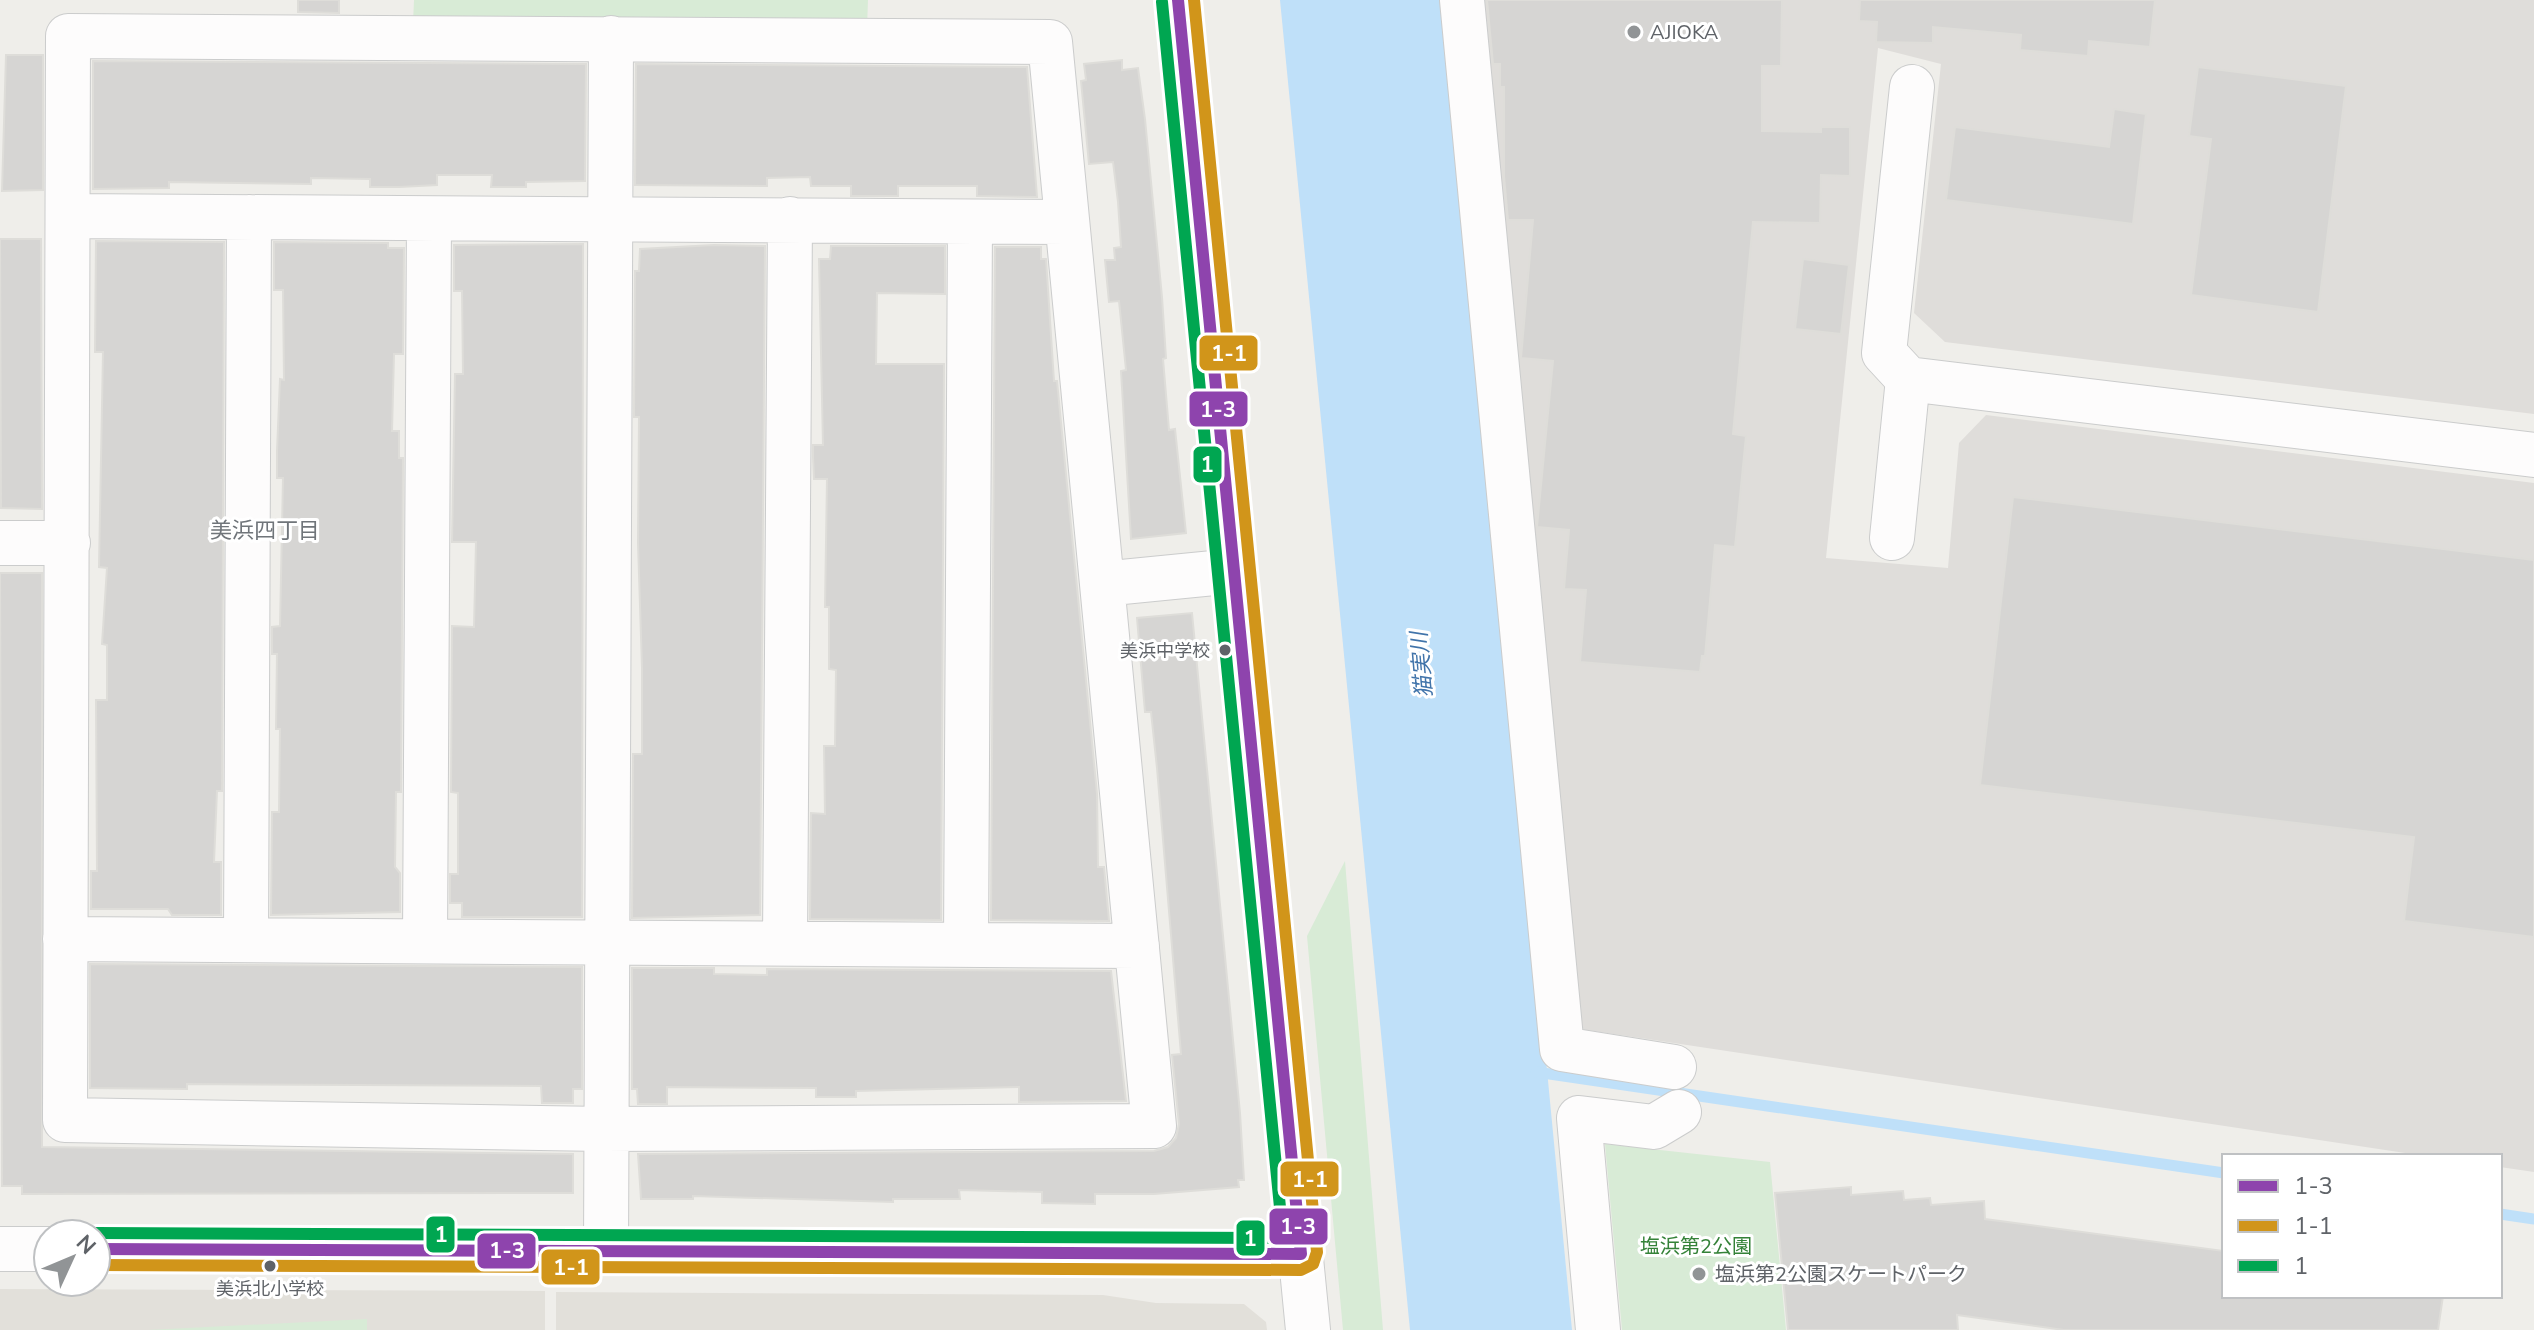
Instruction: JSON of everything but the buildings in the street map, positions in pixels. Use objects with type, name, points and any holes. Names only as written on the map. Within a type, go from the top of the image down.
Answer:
[{"type":"street","points":[[1178,0],[1308,1330]]},
{"type":"street","points":[[1462,0],[1562,1049],[1674,1067]]},
{"type":"street","points":[[68,36],[611,38],[1050,42],[1154,1126],[604,1129],[65,1120],[68,36]]},
{"type":"street","points":[[606,1249],[604,1129],[611,38]]},
{"type":"street","points":[[1912,87],[1884,353],[1908,379],[2534,455]]},
{"type":"street","points":[[68,216],[1067,222]]},
{"type":"street","points":[[246,940],[249,217]]},
{"type":"street","points":[[785,942],[790,219]]},
{"type":"street","points":[[425,941],[429,220]]},
{"type":"street","points":[[966,942],[970,222]]},
{"type":"street","points":[[1892,538],[1908,379]]},
{"type":"street","points":[[0,543],[68,543]]},
{"type":"street","points":[[1102,584],[1234,571]]},
{"type":"street","points":[[65,939],[966,942],[1137,946]]},
{"type":"street","points":[[1598,1330],[1579,1118],[1654,1127],[1679,1112]]},
{"type":"street","points":[[0,1249],[32,1249]]},
{"type":"street","points":[[112,1249],[1301,1254]]},
{"type":"shaded area","points":[[1476,0],[2534,0],[2534,414],[1945,342],[1914,313],[1941,64],[1878,48],[1826,558],[1948,568],[1959,443],[1986,415],[2534,483],[2534,1172],[2502,1167],[2502,1154],[2412,1154],[1574,1028]]},
{"type":"shaded area","points":[[0,1289],[32,1289],[32,1298],[112,1298],[112,1289],[545,1291],[545,1330],[0,1330]]},
{"type":"shaded area","points":[[556,1292],[1103,1295],[1156,1303],[1244,1304],[1266,1322],[1267,1330],[556,1330]]},
{"type":"green space","points":[[414,0],[868,0],[867,28],[413,23]]},
{"type":"green space","points":[[1345,861],[1383,1330],[1343,1330],[1307,936]]},
{"type":"green space","name":"塩浜第2公園","points":[[1605,1144],[1770,1162],[1786,1330],[1622,1330]]},
{"type":"green space","points":[[367,1319],[367,1330],[148,1330]]},
{"type":"water","name":"猫実川","points":[[1280,0],[1444,0],[1572,1330],[1410,1330]]},
{"type":"waterway","points":[[1536,1072],[2222,1173]]},
{"type":"waterway","points":[[2502,1214],[2534,1219]]},
{"type":"transit line","name":"1-3","points":[[112,1249],[1301,1254],[1178,0]]},
{"type":"transit line","name":"1-1","points":[[112,1265],[1301,1270],[1313,1264],[1317,1252],[1194,0]]},
{"type":"transit line","name":"1","points":[[112,1233],[1283,1238],[1162,2]]},
{"type":"place","name":"AJIOKA","points":[[1634,32]]},
{"type":"place","name":"美浜中学校","points":[[1225,650]]},
{"type":"place","name":"美浜北小学校","points":[[270,1266]]},
{"type":"place","name":"塩浜第2公園スケートパーク","points":[[1699,1274]]},
{"type":"district","name":"美浜四丁目","points":[[265,530]]}]
